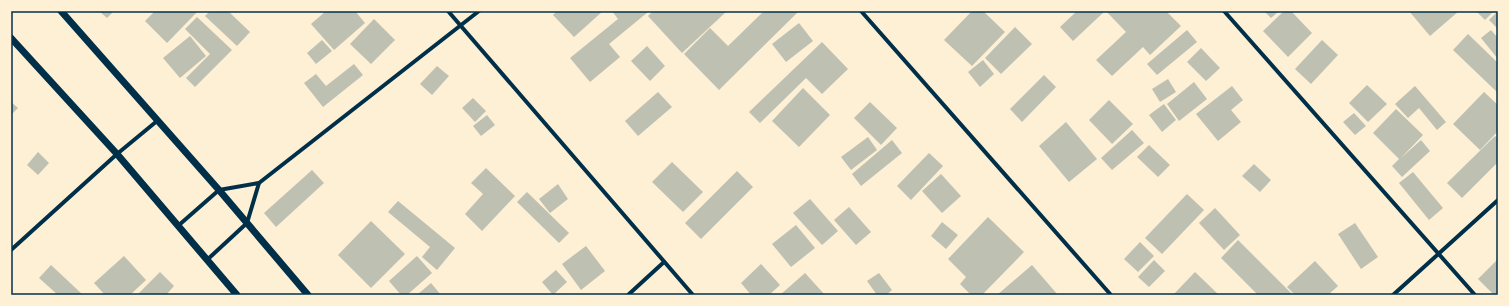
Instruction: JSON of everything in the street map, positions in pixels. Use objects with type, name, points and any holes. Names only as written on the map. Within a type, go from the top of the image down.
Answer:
[{"type":"street","points":[[61,11],[219,190],[308,295]]},
{"type":"street","points":[[448,11],[693,295]]},
{"type":"street","points":[[179,225],[219,190],[259,183],[479,11]]},
{"type":"street","points":[[861,11],[1111,295]]},
{"type":"street","points":[[1224,11],[1475,295]]},
{"type":"street","points":[[11,38],[117,154],[208,259],[237,295]]},
{"type":"street","points":[[11,250],[117,154],[157,121]]},
{"type":"street","points":[[208,259],[247,223],[259,183]]},
{"type":"street","points":[[1392,295],[1498,200]]},
{"type":"street","points":[[628,295],[664,262]]},
{"type":"building","points":[[99,11],[114,11],[107,18]]},
{"type":"building","points":[[155,11],[198,11],[167,43],[145,21]]},
{"type":"building","points":[[210,11],[228,11],[250,32],[237,46],[205,16]]},
{"type":"building","points":[[326,11],[355,11],[365,23],[334,50],[311,24]]},
{"type":"building","points":[[557,11],[603,11],[574,37],[553,15]]},
{"type":"building","points":[[612,11],[648,12],[609,44],[620,57],[590,82],[570,58],[618,19]]},
{"type":"building","points":[[653,11],[727,11],[682,53],[648,16]]},
{"type":"building","points":[[764,11],[799,11],[719,90],[684,54],[710,28],[728,46]]},
{"type":"building","points":[[972,11],[983,11],[1005,32],[972,66],[944,40]]},
{"type":"building","points":[[1077,11],[1105,11],[1073,41],[1060,27]]},
{"type":"building","points":[[1106,11],[1166,11],[1181,26],[1150,55],[1143,47],[1112,76],[1096,60],[1126,32]]},
{"type":"building","points":[[1264,11],[1279,11],[1271,18]]},
{"type":"building","points":[[1284,11],[1291,11],[1312,33],[1288,57],[1263,31]]},
{"type":"building","points":[[1409,11],[1459,11],[1430,36]]},
{"type":"building","points":[[1476,11],[1494,11],[1485,20]]},
{"type":"building","points":[[1498,11],[1498,29],[1489,20]]},
{"type":"building","points":[[197,17],[232,50],[195,87],[186,78],[210,54],[185,29]]},
{"type":"building","points":[[374,19],[395,40],[371,64],[350,44]]},
{"type":"building","points":[[799,23],[813,41],[786,62],[772,44]]},
{"type":"building","points":[[1015,27],[1032,44],[1001,74],[985,58]]},
{"type":"building","points":[[1187,30],[1197,42],[1157,75],[1147,64]]},
{"type":"building","points":[[1491,30],[1498,38],[1498,59],[1481,38]]},
{"type":"building","points":[[1468,34],[1498,63],[1498,93],[1453,50]]},
{"type":"building","points":[[190,36],[206,56],[180,78],[163,58]]},
{"type":"building","points":[[322,40],[332,51],[316,64],[307,53]]},
{"type":"building","points":[[1322,40],[1338,55],[1311,84],[1295,69]]},
{"type":"building","points":[[822,42],[848,69],[822,94],[806,78],[760,123],[749,112]]},
{"type":"building","points":[[647,46],[665,66],[650,81],[631,61]]},
{"type":"building","points":[[1201,48],[1220,68],[1206,81],[1187,62]]},
{"type":"building","points":[[983,60],[994,74],[980,87],[968,72]]},
{"type":"building","points":[[354,64],[363,75],[323,107],[304,83],[316,74],[326,86]]},
{"type":"building","points":[[437,66],[449,76],[432,95],[420,84]]},
{"type":"building","points":[[1044,75],[1056,87],[1022,122],[1010,109]]},
{"type":"building","points":[[1168,79],[1176,92],[1160,102],[1152,89]]},
{"type":"building","points":[[1194,82],[1207,99],[1179,121],[1167,104]]},
{"type":"building","points":[[1367,85],[1387,104],[1368,122],[1349,103]]},
{"type":"building","points":[[1232,86],[1243,100],[1231,110],[1241,122],[1218,141],[1196,114]]},
{"type":"building","points":[[1415,86],[1446,122],[1437,130],[1419,108],[1408,118],[1395,104]]},
{"type":"building","points":[[803,88],[830,115],[799,147],[772,121]]},
{"type":"building","points":[[658,92],[672,107],[638,136],[625,121]]},
{"type":"building","points":[[1484,92],[1498,105],[1498,131],[1480,150],[1453,124]]},
{"type":"building","points":[[473,98],[486,111],[475,122],[462,108]]},
{"type":"building","points":[[1109,100],[1133,124],[1112,144],[1089,120]]},
{"type":"building","points":[[11,102],[18,108],[11,115]]},
{"type":"building","points":[[870,102],[897,128],[881,145],[854,118]]},
{"type":"building","points":[[1164,104],[1176,120],[1162,132],[1149,115]]},
{"type":"building","points":[[1396,109],[1423,135],[1401,158],[1421,140],[1430,151],[1402,177],[1392,166],[1399,159],[1373,133]]},
{"type":"building","points":[[1354,113],[1366,126],[1355,135],[1343,122]]},
{"type":"building","points":[[487,115],[495,125],[481,136],[473,126]]},
{"type":"building","points":[[1066,122],[1097,159],[1069,182],[1039,146]]},
{"type":"building","points":[[1132,130],[1144,143],[1112,170],[1101,158]]},
{"type":"building","points":[[1495,136],[1498,139],[1498,162],[1462,198],[1447,183]]},
{"type":"building","points":[[868,137],[877,150],[851,170],[841,157]]},
{"type":"building","points":[[892,140],[902,153],[861,186],[852,174]]},
{"type":"building","points":[[1149,145],[1170,165],[1158,177],[1137,157]]},
{"type":"building","points":[[38,152],[49,163],[38,175],[27,165]]},
{"type":"building","points":[[929,153],[943,166],[911,200],[897,186]]},
{"type":"building","points":[[672,162],[703,192],[683,212],[652,182]]},
{"type":"building","points":[[1254,164],[1271,180],[1260,192],[1242,176]]},
{"type":"building","points":[[486,168],[515,196],[482,231],[465,214],[483,194],[471,183]]},
{"type":"building","points":[[312,170],[324,183],[276,227],[264,213]]},
{"type":"building","points":[[737,171],[753,187],[701,239],[685,223]]},
{"type":"building","points":[[1413,172],[1443,208],[1429,220],[1399,183]]},
{"type":"building","points":[[941,174],[961,196],[942,213],[922,191]]},
{"type":"building","points":[[558,184],[568,199],[550,213],[539,199]]},
{"type":"building","points":[[527,192],[569,233],[559,243],[517,202]]},
{"type":"building","points":[[1187,194],[1204,210],[1162,254],[1145,238]]},
{"type":"building","points":[[810,199],[838,231],[822,245],[793,213]]},
{"type":"building","points":[[398,201],[455,248],[437,270],[422,257],[430,247],[388,212]]},
{"type":"building","points":[[849,207],[871,232],[856,245],[834,220]]},
{"type":"building","points":[[1215,208],[1240,235],[1224,250],[1199,223]]},
{"type":"building","points":[[988,217],[1024,252],[982,295],[971,295],[960,284],[966,277],[948,259]]},
{"type":"building","points":[[371,221],[405,254],[371,288],[338,255]]},
{"type":"building","points":[[942,222],[958,235],[946,249],[931,236]]},
{"type":"building","points":[[1355,223],[1378,257],[1361,269],[1338,234]]},
{"type":"building","points":[[796,225],[815,248],[791,267],[772,244]]},
{"type":"building","points":[[1238,240],[1293,295],[1258,295],[1221,258]]},
{"type":"building","points":[[1140,242],[1154,256],[1138,272],[1124,259]]},
{"type":"building","points":[[586,246],[605,271],[581,290],[562,264]]},
{"type":"building","points":[[124,256],[146,280],[130,295],[105,295],[94,283]]},
{"type":"building","points":[[417,256],[432,273],[407,295],[401,295],[389,281]]},
{"type":"building","points":[[1498,259],[1498,295],[1494,295],[1478,279]]},
{"type":"building","points":[[1154,260],[1165,271],[1149,287],[1138,277]]},
{"type":"building","points":[[1315,261],[1338,286],[1328,295],[1295,295],[1287,287]]},
{"type":"building","points":[[761,264],[780,285],[769,295],[751,295],[741,283]]},
{"type":"building","points":[[51,265],[83,295],[58,295],[39,278]]},
{"type":"building","points":[[1032,265],[1058,295],[997,295]]},
{"type":"building","points":[[556,270],[567,282],[553,295],[542,282]]},
{"type":"building","points":[[160,272],[174,286],[166,295],[137,295]]},
{"type":"building","points":[[1195,272],[1219,295],[1174,294]]},
{"type":"building","points":[[805,273],[825,295],[780,295]]},
{"type":"building","points":[[879,273],[892,290],[886,295],[877,295],[867,281]]},
{"type":"building","points":[[431,283],[441,295],[418,294]]}]
